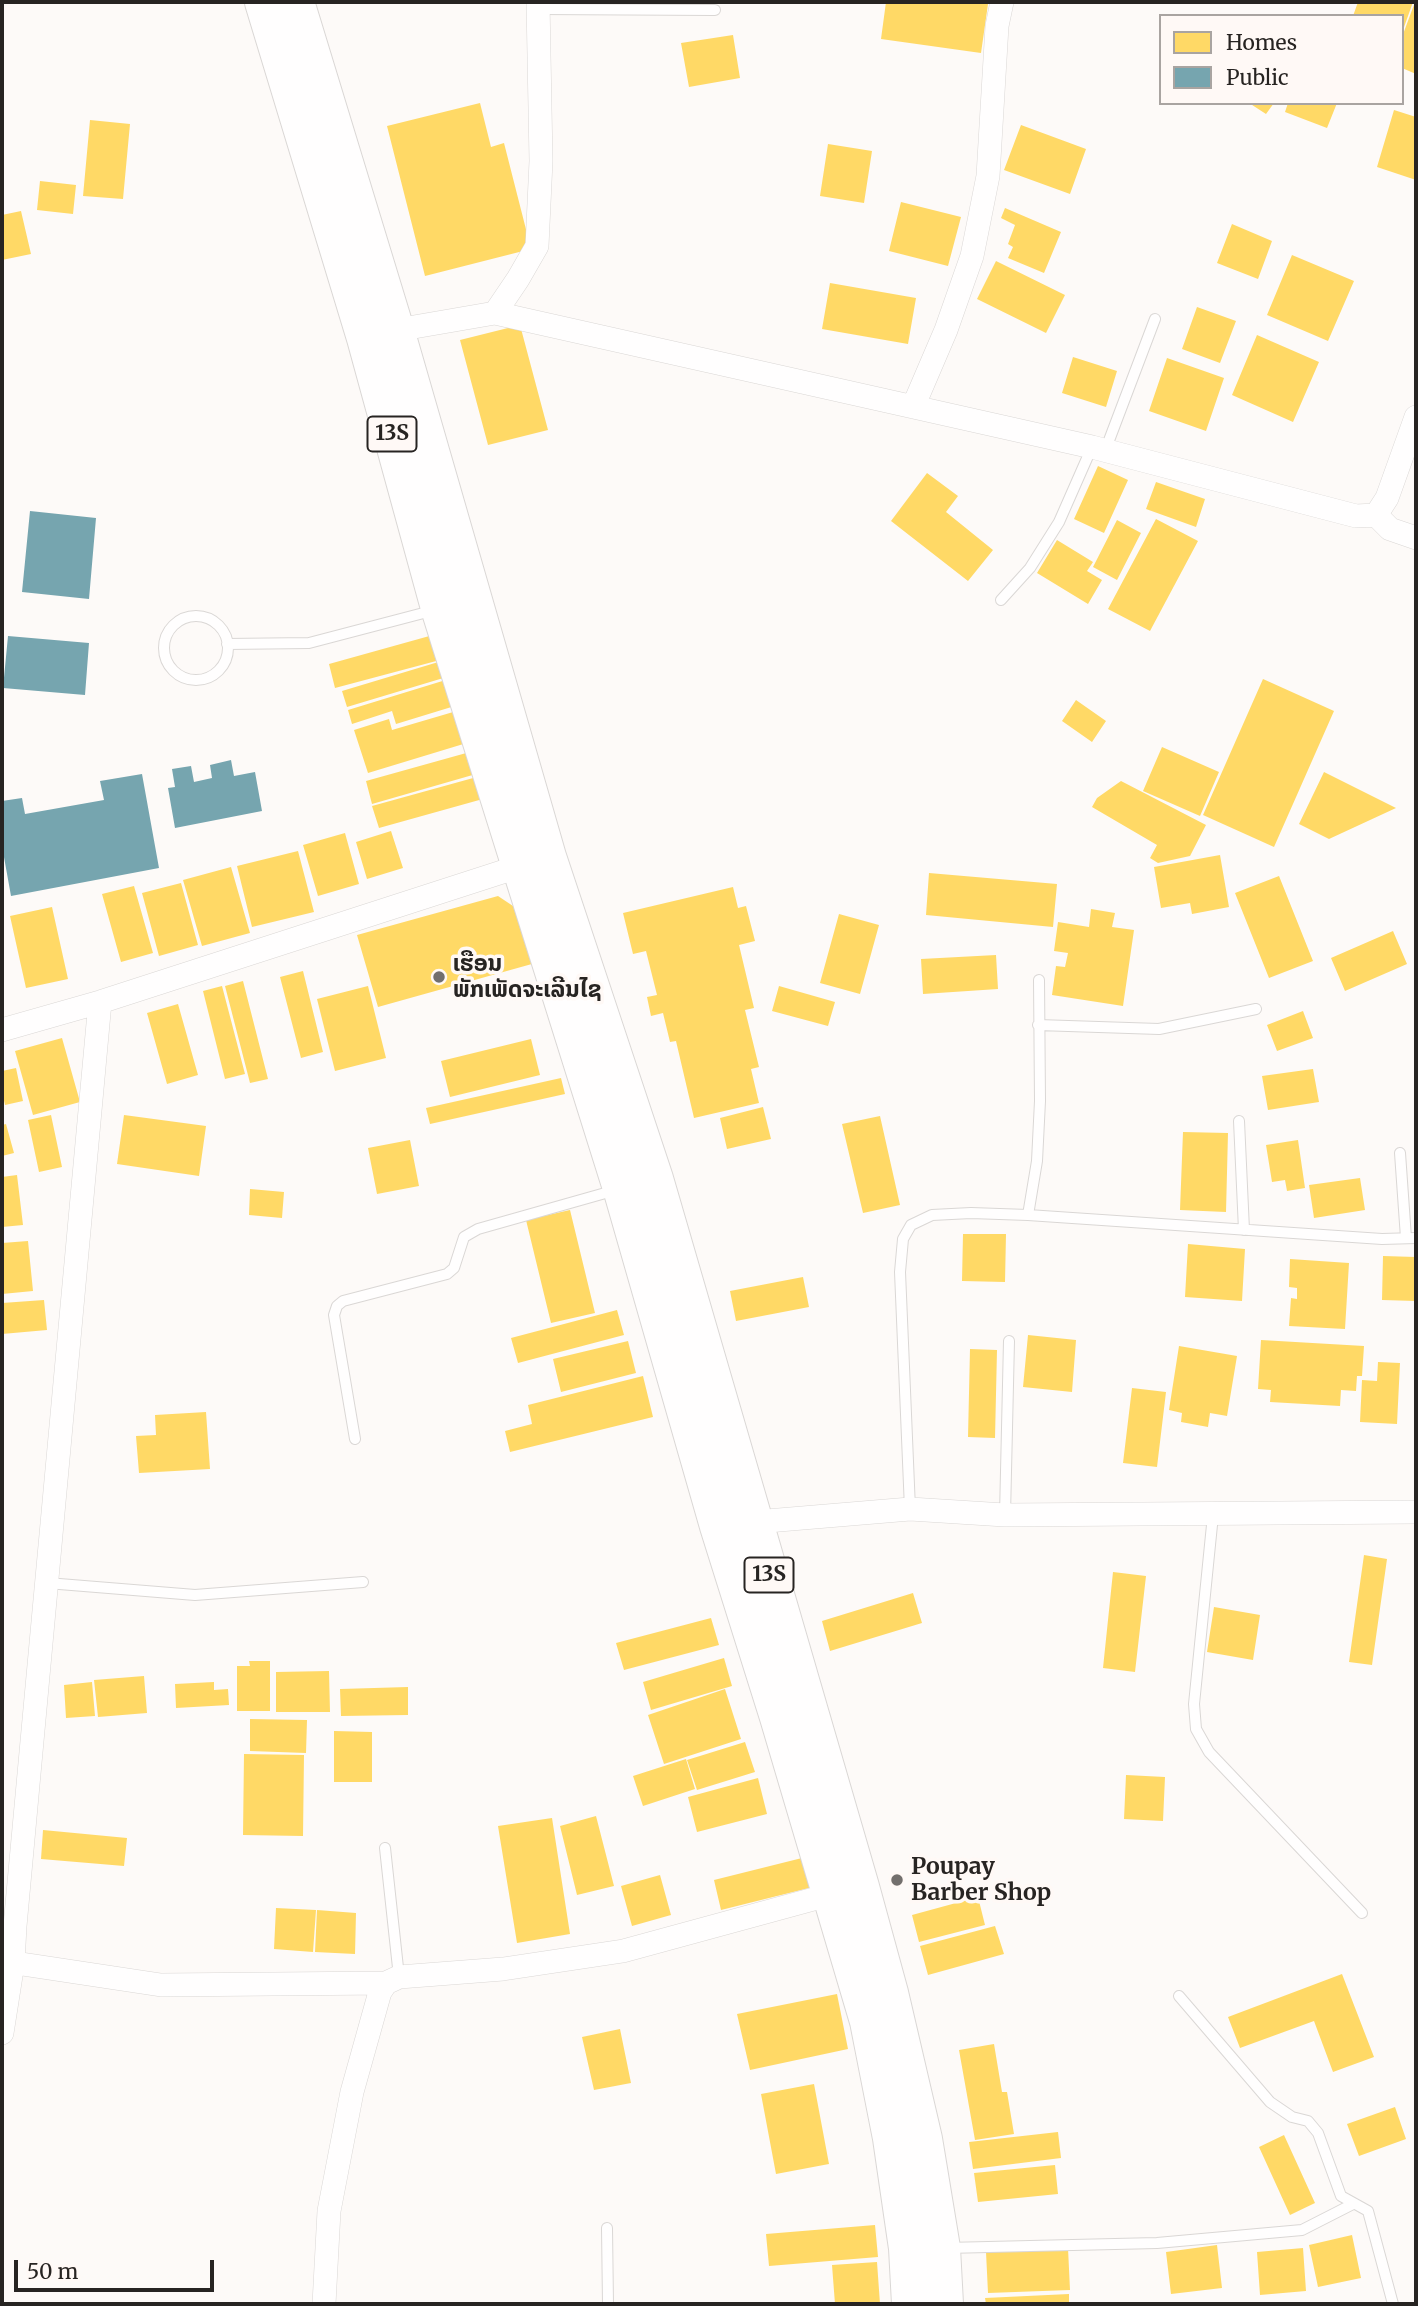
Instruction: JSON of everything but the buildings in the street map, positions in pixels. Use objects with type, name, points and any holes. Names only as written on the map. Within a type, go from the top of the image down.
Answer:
[{"type":"highway","name":"13S","points":[[264,2],[380,334]]},
{"type":"highway","name":"13S","points":[[295,2],[380,334],[456,605],[534,862],[622,1188],[860,1887],[923,2139],[941,2248],[944,2304]]},
{"type":"highway","name":"13S","points":[[534,862],[654,1179],[736,1524],[832,1894],[869,2021],[890,2125],[908,2248],[911,2304]]},
{"type":"street","points":[[913,407],[946,330],[972,256],[988,176],[1002,2]]},
{"type":"street","points":[[495,313],[537,246],[541,161],[538,6]]},
{"type":"street","points":[[380,334],[495,313],[1098,449],[1356,516],[1376,515],[1390,529],[1416,538]]},
{"type":"street","points":[[1376,515],[1387,498],[1416,417]]},
{"type":"street","points":[[2,1030],[100,1002],[534,862]]},
{"type":"street","points":[[2,2033],[8,1962],[15,1926],[100,1002]]},
{"type":"street","points":[[736,1524],[910,1509],[1005,1515],[1416,1512]]},
{"type":"street","points":[[8,1962],[161,1985],[393,1980],[503,1969],[623,1951],[832,1894]]},
{"type":"street","points":[[324,2304],[328,2211],[352,2092],[380,1992],[393,1980]]},
{"type":"lane","points":[[538,6],[715,10]]},
{"type":"lane","points":[[1001,600],[1030,568],[1059,522],[1098,449],[1155,319]]},
{"type":"lane","points":[[227,644],[309,643],[456,605]]},
{"type":"lane","points":[[200,616],[217,625],[227,644],[227,655],[215,673],[194,680],[183,677],[168,663],[164,653],[164,643],[173,625],[190,617],[200,616]]},
{"type":"lane","points":[[1028,1215],[1037,1161],[1040,1101],[1039,980]]},
{"type":"lane","points":[[1038,1025],[1159,1029],[1256,1009]]},
{"type":"lane","points":[[1239,1121],[1244,1230]]},
{"type":"lane","points":[[910,1509],[900,1272],[903,1239],[911,1226],[932,1215],[971,1213],[1382,1239],[1411,1238],[1400,1153]]},
{"type":"lane","points":[[355,1439],[334,1315],[337,1306],[343,1301],[447,1274],[454,1268],[464,1237],[478,1229],[622,1188]]},
{"type":"lane","points":[[1005,1515],[1009,1341]]},
{"type":"lane","points":[[1213,1515],[1194,1704],[1196,1729],[1209,1752],[1362,1913]]},
{"type":"lane","points":[[47,1583],[195,1595],[363,1582]]},
{"type":"lane","points":[[385,1848],[393,1980]]},
{"type":"lane","points":[[1179,1996],[1270,2102],[1292,2117],[1308,2121],[1318,2133],[1341,2196],[1368,2211],[1393,2304]]},
{"type":"lane","points":[[941,2248],[1157,2243],[1302,2230],[1353,2204]]},
{"type":"lane","points":[[607,2228],[608,2304]]},
{"type":"place","name":"ເຮືອນ ພັກເພັດຈະເລີນໄຊ","points":[[439,977]]},
{"type":"place","name":"Poupay Barber Shop","points":[[897,1880]]}]
